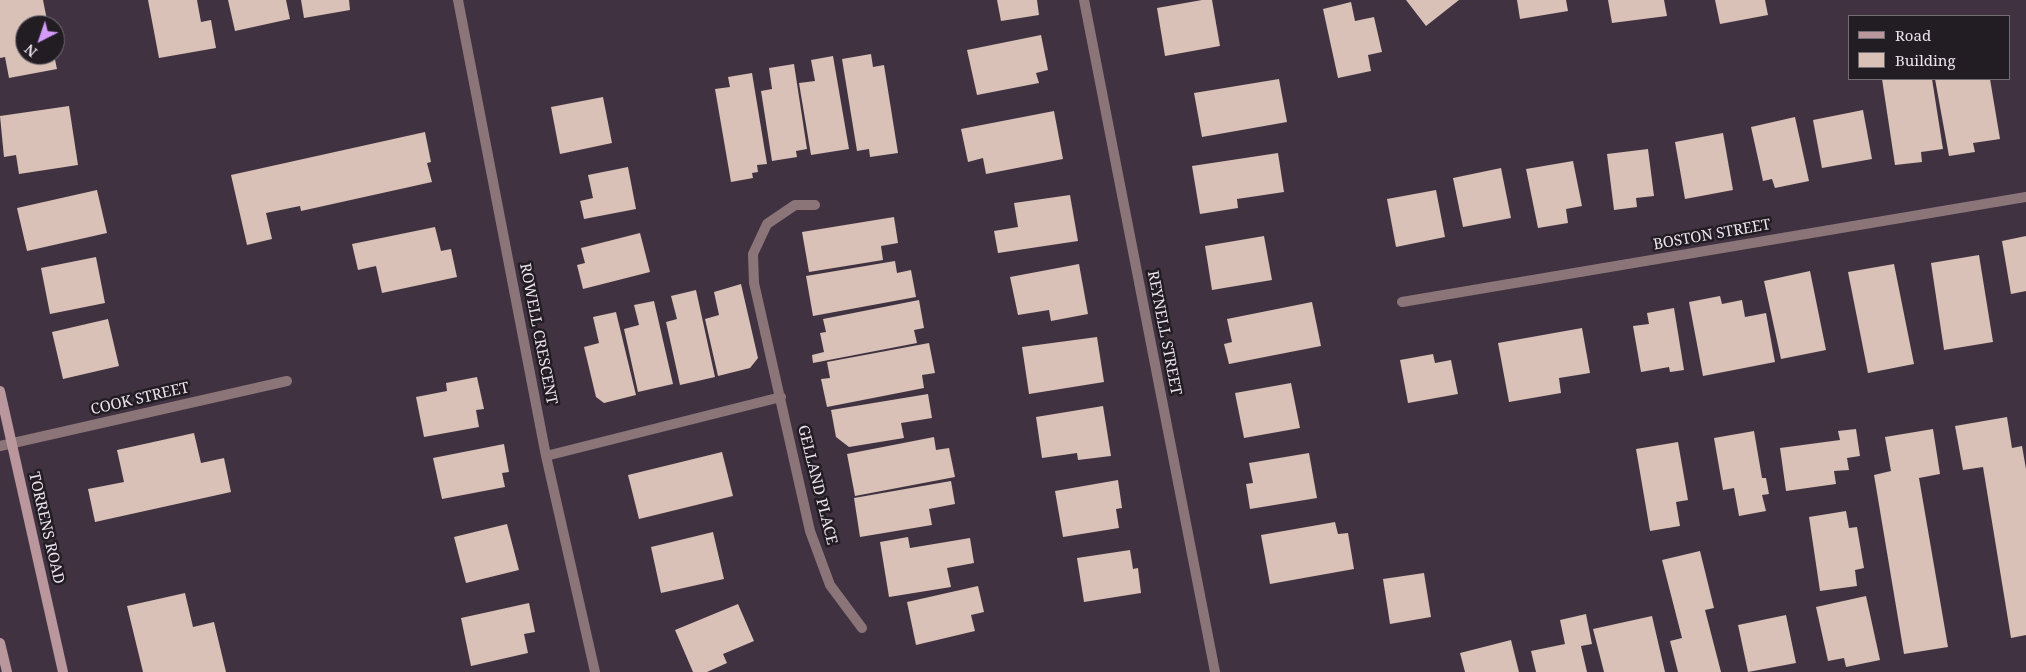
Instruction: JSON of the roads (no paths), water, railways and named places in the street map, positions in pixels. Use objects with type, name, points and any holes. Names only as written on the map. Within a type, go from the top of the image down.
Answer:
[{"type":"main road","name":"TORRENS ROAD","points":[[0,391],[63,672]]},
{"type":"main road","points":[[0,643],[7,672]]},
{"type":"street","name":"ROWELL CRESCENT","points":[[458,0],[546,456],[595,672]]},
{"type":"street","name":"REYNELL STREET","points":[[1084,0],[1214,672]]},
{"type":"street","name":"BOSTON STREET","points":[[1402,302],[2026,197]]},
{"type":"street","name":"GELLAND PLACE","points":[[815,205],[795,205],[768,224],[753,254],[754,283],[810,531],[830,585],[862,628]]},
{"type":"street","name":"COOK STREET","points":[[0,446],[287,381]]},
{"type":"street","points":[[546,456],[781,398]]}]
